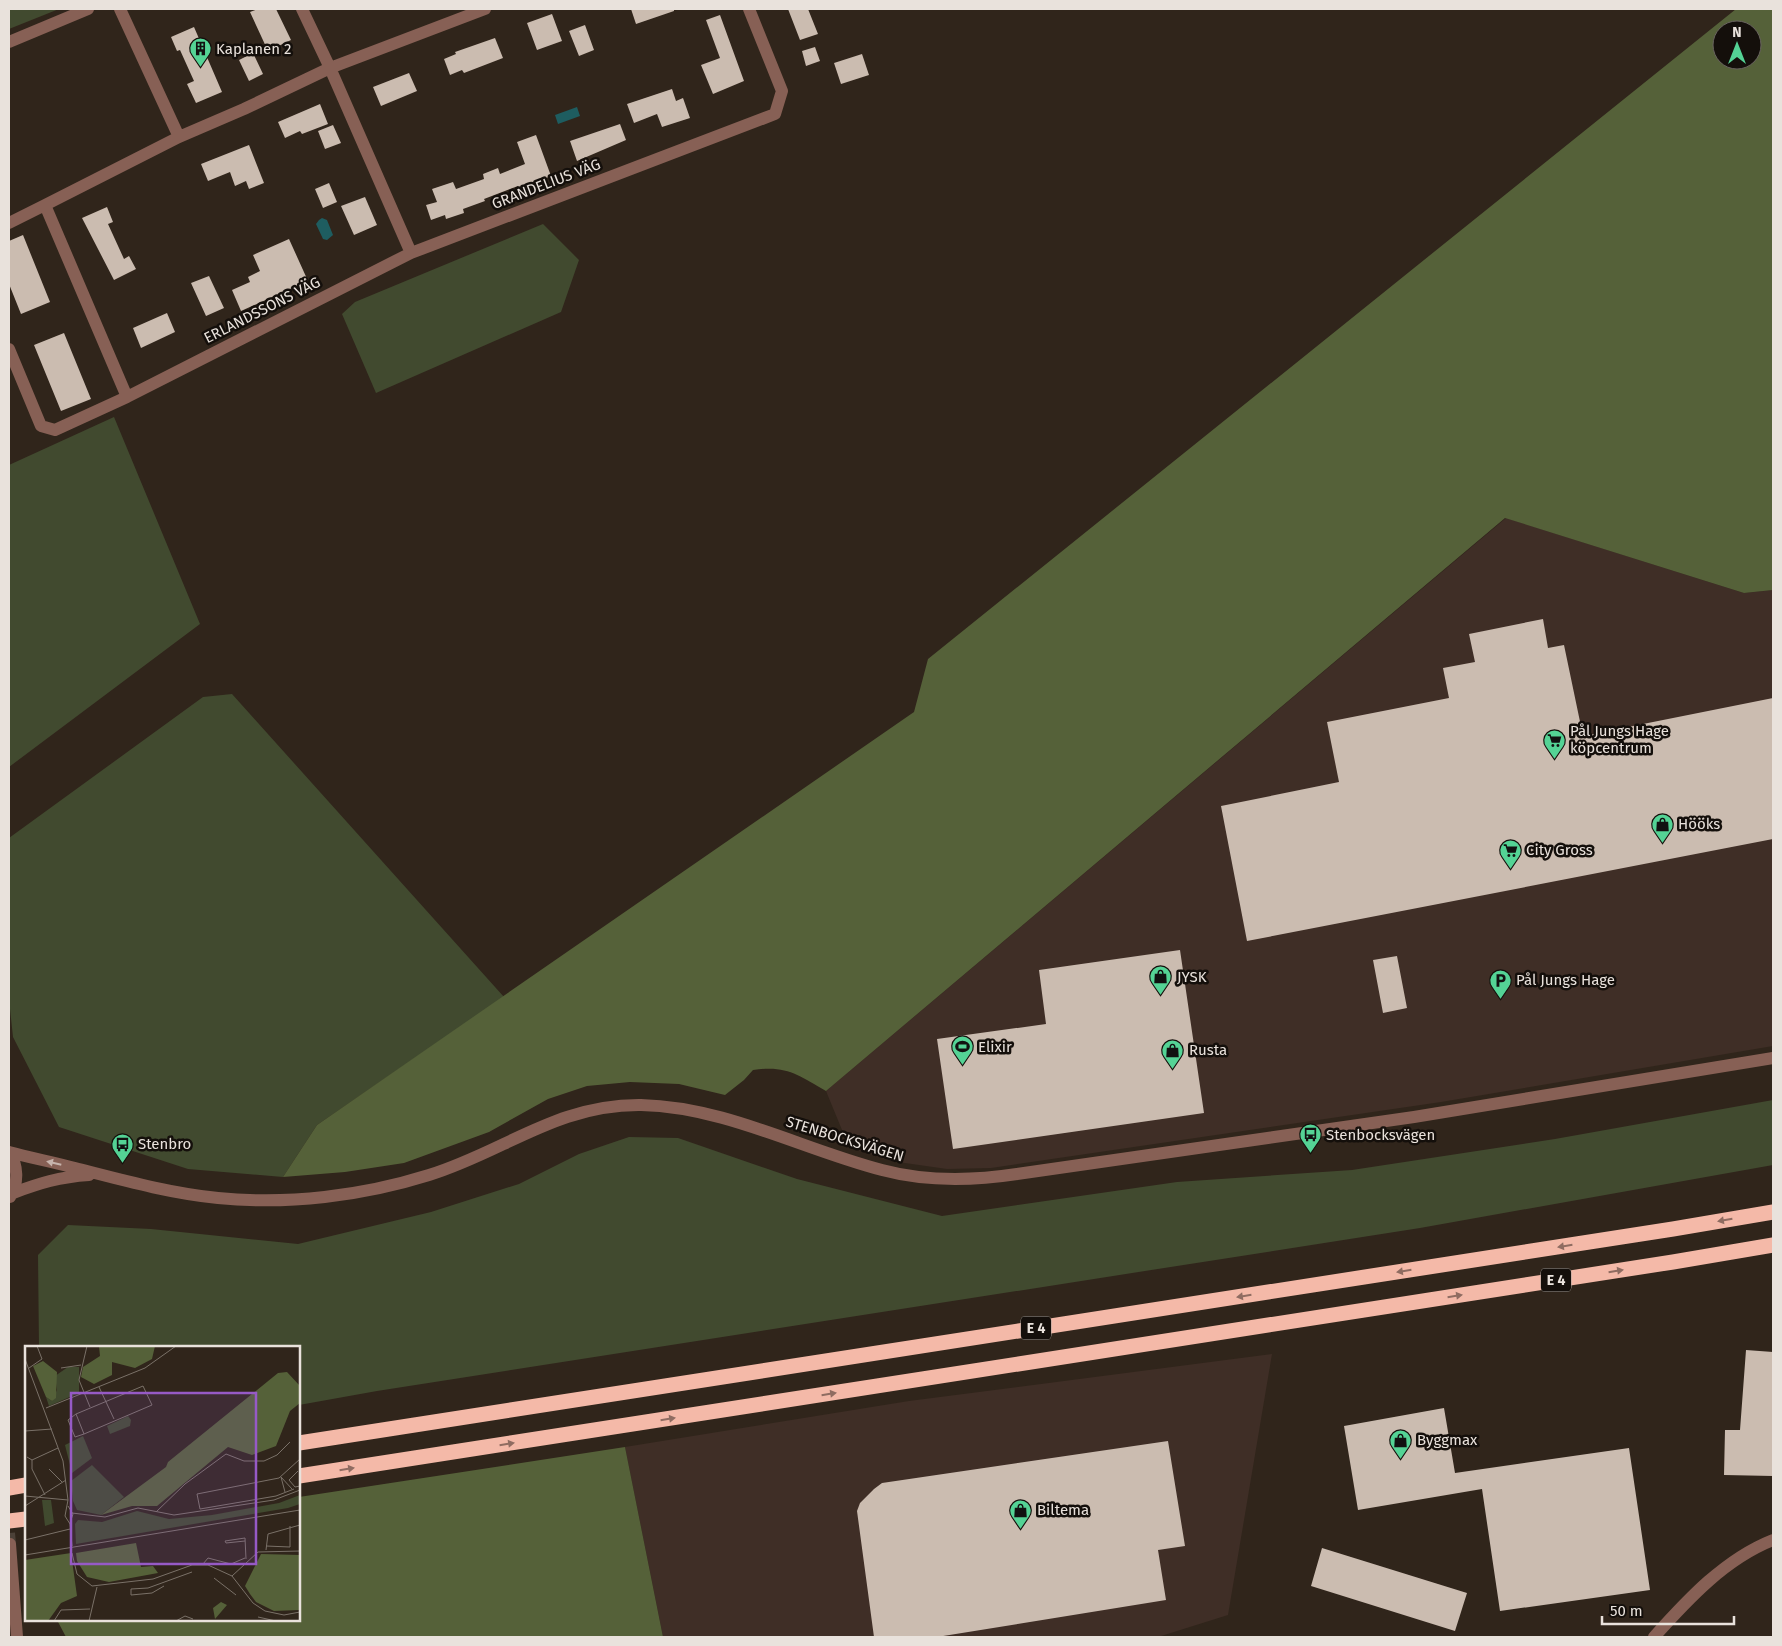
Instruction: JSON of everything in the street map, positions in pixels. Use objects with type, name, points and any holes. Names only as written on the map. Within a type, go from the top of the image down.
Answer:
[{"type":"highway","name":"E 4","points":[[300,1443],[1773,1212]]},
{"type":"highway","name":"E 4","points":[[300,1476],[1773,1245]]},
{"type":"highway","points":[[9,1488],[25,1485]]},
{"type":"highway","points":[[9,1521],[25,1519]]},
{"type":"street","points":[[9,42],[88,9]]},
{"type":"street","points":[[120,9],[179,137]]},
{"type":"street","points":[[302,9],[330,68],[411,253]]},
{"type":"street","points":[[9,224],[179,137],[244,109],[330,68],[485,9]]},
{"type":"street","name":"GRANDELIUS VÄG","points":[[411,253],[775,114],[782,91],[749,9]]},
{"type":"street","points":[[44,205],[127,397]]},
{"type":"street","name":"ERLANDSSONS VÄG","points":[[9,348],[40,426],[55,430],[127,397],[411,253]]},
{"type":"street","name":"STENBOCKSVÄGEN","points":[[9,1152],[160,1189],[219,1198],[278,1200],[326,1197],[374,1189],[431,1174],[556,1120],[587,1110],[616,1106],[640,1106],[673,1107],[714,1115],[882,1170],[938,1180],[976,1179],[1414,1117],[1773,1058]]},
{"type":"street","points":[[9,1152],[16,1168],[16,1181],[11,1196]]},
{"type":"street","name":"STENBOCKSVÄGEN","points":[[11,1196],[45,1181],[70,1176],[99,1175]]},
{"type":"street","points":[[1654,1637],[1687,1600],[1722,1570],[1761,1545],[1773,1540]]},
{"type":"street","points":[[10,1544],[17,1637]]},
{"type":"shaded area","points":[[1506,518],[1744,593],[1773,590],[1773,1046],[1441,1102],[991,1168],[947,1169],[891,1161],[849,1147],[826,1091]]},
{"type":"shaded area","points":[[1272,1354],[1228,1615],[1158,1637],[663,1637],[625,1447],[909,1401]]},
{"type":"green space","points":[[9,9],[59,9],[9,29]]},
{"type":"green space","points":[[1736,9],[1773,9],[1773,590],[1744,593],[1505,518],[826,1091],[792,1073],[775,1069],[753,1070],[725,1095],[679,1084],[630,1082],[587,1086],[548,1099],[489,1132],[404,1163],[345,1172],[283,1177],[317,1125],[914,712],[928,659],[1712,28],[1712,70],[1762,70],[1762,20],[1722,20]]},
{"type":"green space","points":[[543,224],[579,260],[561,312],[376,393],[342,314],[355,302]]},
{"type":"green space","points":[[114,417],[200,624],[9,767],[9,465]]},
{"type":"green space","points":[[232,694],[504,997],[317,1125],[283,1177],[188,1169],[59,1127],[13,1037],[9,1000],[9,838],[203,697]]},
{"type":"green space","points":[[1773,1100],[1773,1165],[1420,1228],[377,1391],[300,1405],[300,1346],[39,1346],[38,1255],[68,1225],[151,1229],[298,1244],[431,1212],[519,1184],[579,1154],[629,1137],[678,1138],[797,1179],[942,1216],[1177,1182],[1352,1170],[1555,1139]]},
{"type":"green space","points":[[625,1447],[663,1637],[66,1637],[58,1621],[300,1621],[300,1497]]},
{"type":"water","points":[[577,107],[580,116],[558,124],[555,115]]},
{"type":"water","points":[[322,218],[327,220],[333,235],[327,240],[323,239],[316,224]]},
{"type":"building","points":[[258,9],[276,9],[291,40],[268,51],[250,12]]},
{"type":"building","points":[[631,9],[674,9],[674,11],[636,24]]},
{"type":"building","points":[[788,9],[808,9],[818,34],[800,40]]},
{"type":"building","points":[[552,14],[562,41],[537,50],[527,23]]},
{"type":"building","points":[[720,15],[744,81],[713,94],[701,65],[720,58],[706,20]]},
{"type":"building","points":[[585,25],[594,50],[579,56],[569,31]]},
{"type":"building","name":"Kaplanen 2","points":[[194,27],[222,92],[196,103],[187,84],[194,81],[180,50],[177,51],[171,37]]},
{"type":"building","points":[[495,38],[503,58],[464,73],[462,70],[450,75],[444,59],[456,54],[455,52]]},
{"type":"building","points":[[815,47],[820,61],[806,66],[802,51]]},
{"type":"building","points":[[253,53],[263,74],[249,81],[239,60]]},
{"type":"building","points":[[862,54],[869,75],[841,84],[834,63]]},
{"type":"building","points":[[409,73],[417,91],[381,106],[373,87]]},
{"type":"building","points":[[672,89],[676,101],[683,98],[690,118],[662,127],[657,114],[634,123],[627,104]]},
{"type":"building","points":[[320,104],[328,124],[302,134],[300,131],[285,138],[278,122]]},
{"type":"building","points":[[620,124],[626,140],[577,161],[570,141]]},
{"type":"building","points":[[333,125],[341,143],[325,149],[318,131]]},
{"type":"building","points":[[536,135],[551,176],[519,189],[518,186],[484,199],[485,201],[463,209],[464,213],[446,219],[445,215],[431,220],[426,205],[437,202],[432,189],[453,182],[456,189],[484,179],[483,174],[498,168],[500,174],[525,164],[517,142]]},
{"type":"building","points":[[249,145],[264,183],[249,189],[246,181],[235,186],[230,172],[208,181],[201,164]]},
{"type":"building","points":[[329,183],[337,202],[323,208],[315,189]]},
{"type":"building","points":[[365,197],[377,225],[354,235],[341,206]]},
{"type":"building","points":[[107,207],[113,222],[108,224],[124,259],[129,256],[136,269],[114,280],[82,218]]},
{"type":"building","points":[[23,235],[50,302],[21,314],[9,284],[9,241]]},
{"type":"building","points":[[289,239],[308,281],[241,311],[232,290],[250,282],[248,277],[260,271],[253,255]]},
{"type":"building","points":[[209,276],[224,308],[206,316],[191,283]]},
{"type":"building","points":[[167,313],[175,332],[141,348],[133,328]]},
{"type":"building","points":[[64,333],[91,399],[61,411],[34,345]]},
{"type":"building","name":"Pål Jungs Hage köpcentrum","points":[[1543,619],[1548,648],[1564,645],[1583,736],[1773,698],[1773,839],[1247,941],[1221,806],[1339,782],[1327,722],[1449,698],[1443,668],[1475,662],[1469,634]]},
{"type":"building","points":[[1180,950],[1204,1113],[953,1149],[937,1039],[1046,1024],[1039,970]]},
{"type":"building","points":[[1397,956],[1407,1008],[1383,1013],[1373,960]]},
{"type":"building","points":[[1746,1350],[1773,1352],[1773,1476],[1724,1475],[1725,1430],[1740,1430]]},
{"type":"building","points":[[1444,1408],[1455,1473],[1629,1448],[1650,1590],[1500,1611],[1482,1489],[1358,1510],[1344,1426]]},
{"type":"building","name":"Biltema","points":[[1168,1441],[1185,1546],[1158,1550],[1166,1600],[937,1637],[874,1637],[857,1511],[860,1503],[882,1483]]},
{"type":"building","points":[[1322,1548],[1467,1593],[1455,1631],[1311,1586]]},
{"type":"tunnel","points":[[9,1533],[10,1544]]},
{"type":"place","name":"Kaplanen 2","points":[[200,68]]},
{"type":"place","name":"Pål Jungs Hage köpcentrum","points":[[1554,759]]},
{"type":"place","name":"Hööks","points":[[1662,843]]},
{"type":"place","name":"City Gross","points":[[1510,869]]},
{"type":"place","name":"JYSK","points":[[1161,996]]},
{"type":"place","name":"Pål Jungs Hage","points":[[1500,999]]},
{"type":"place","name":"Elixir","points":[[962,1066]]},
{"type":"place","name":"Rusta","points":[[1173,1069]]},
{"type":"place","name":"Stenbocksvägen","points":[[1310,1154]]},
{"type":"place","name":"Stenbro","points":[[122,1163]]},
{"type":"place","name":"Byggmax","points":[[1401,1459]]},
{"type":"place","name":"Biltema","points":[[1021,1529]]}]
